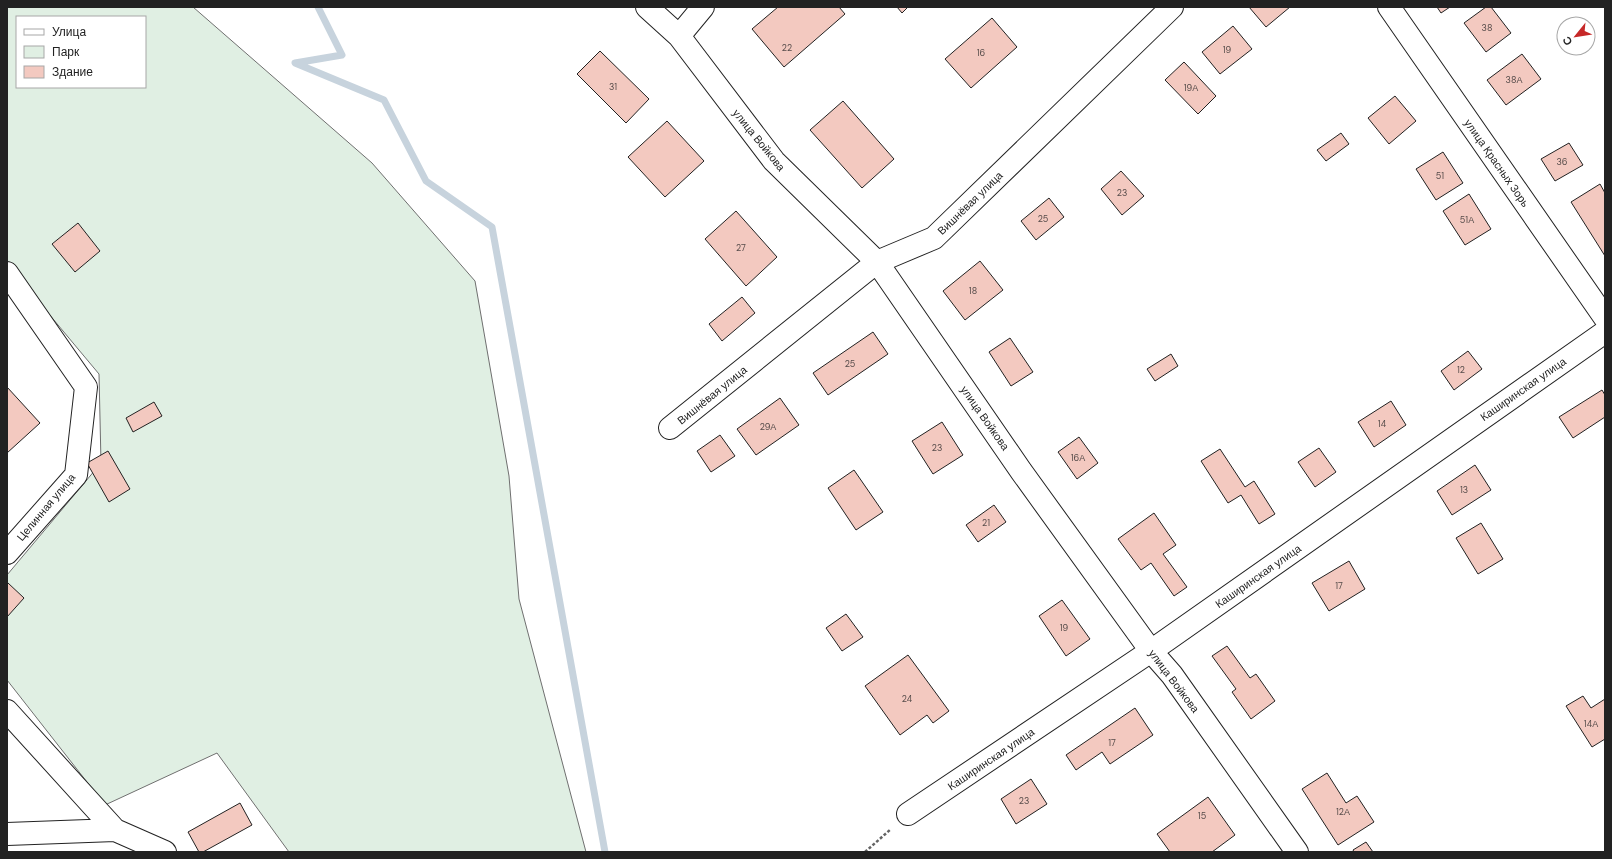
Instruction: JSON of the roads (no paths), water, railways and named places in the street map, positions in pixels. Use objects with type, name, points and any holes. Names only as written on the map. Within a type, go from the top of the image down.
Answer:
[{"type":"street","name":"улица Войкова","points":[[647,7],[679,36],[774,160],[876,262],[1021,471],[1151,651],[1172,675],[1297,852]]},
{"type":"street","points":[[679,36],[703,7]]},
{"type":"street","name":"Вишнёвая улица","points":[[670,428],[876,262],[934,238],[1172,7]]},
{"type":"street","name":"улица Красных Зорь","points":[[1390,7],[1605,318]]},
{"type":"street","name":"Целинная улица","points":[[7,273],[86,386],[76,475],[7,553]]},
{"type":"street","name":"Каширинская улица","points":[[908,814],[1151,651],[1605,332]]},
{"type":"street","points":[[7,711],[115,830],[164,852]]},
{"type":"street","points":[[7,834],[115,830]]},
{"type":"waterway","points":[[318,7],[342,55],[295,63],[384,100],[426,181],[492,227],[605,852]]}]
